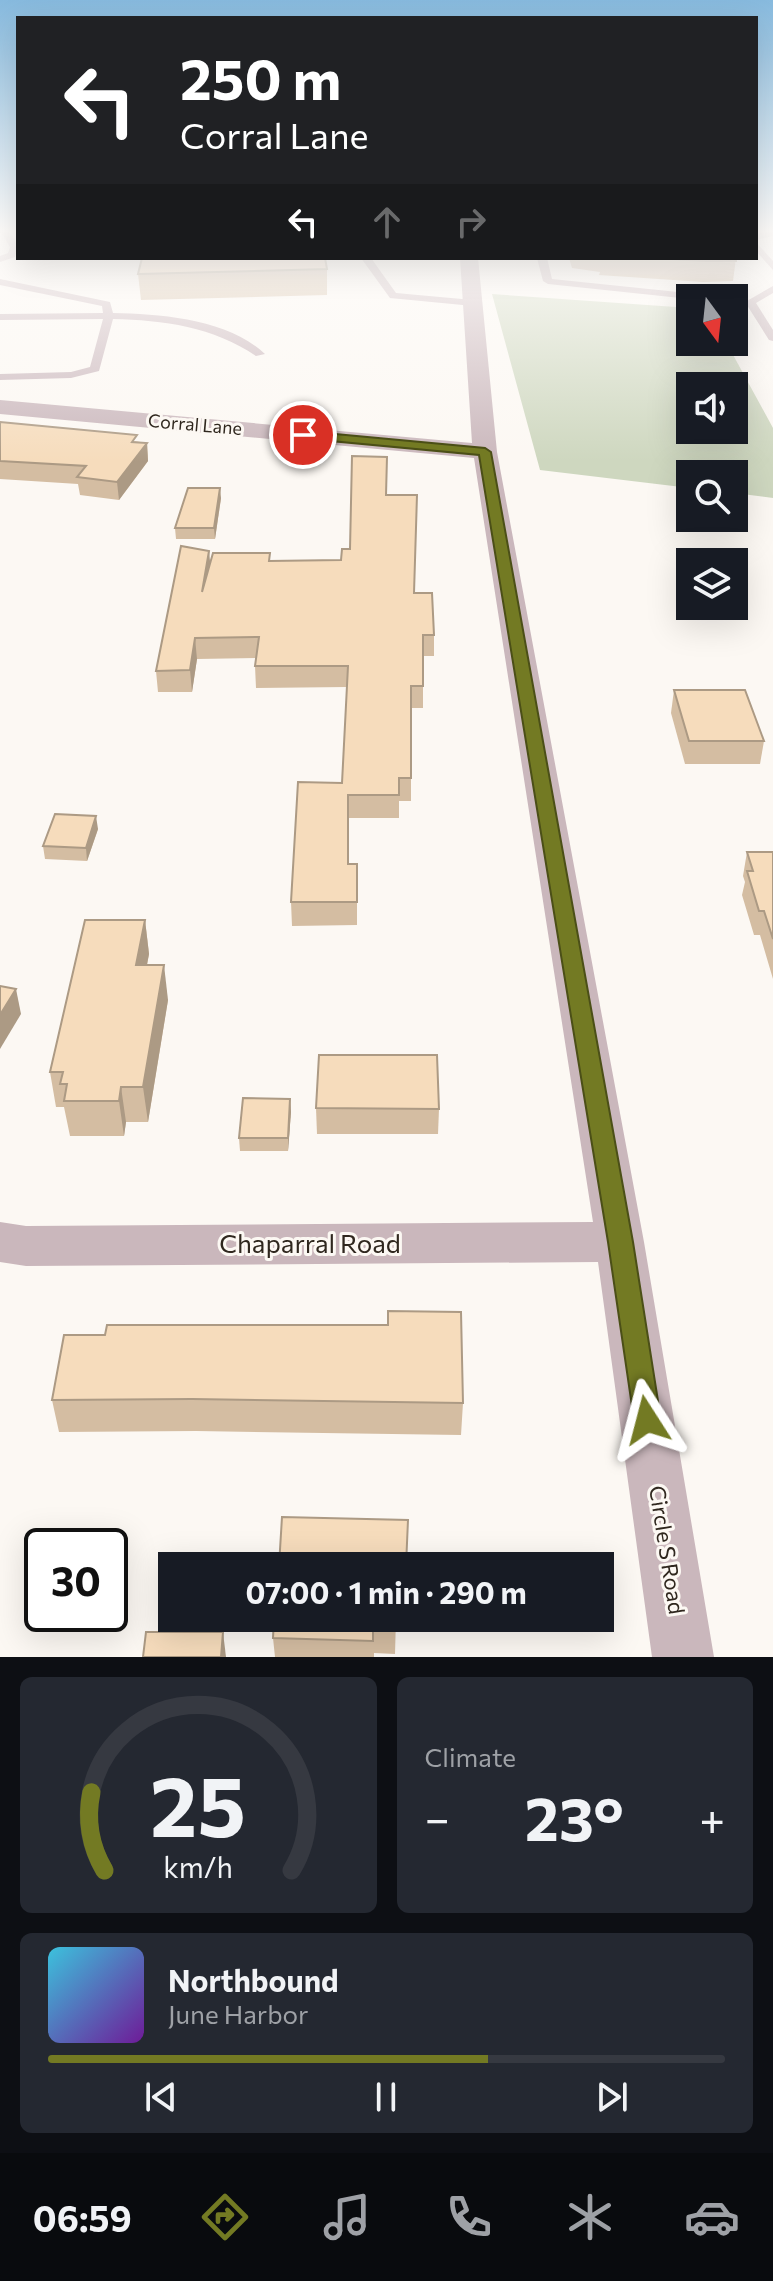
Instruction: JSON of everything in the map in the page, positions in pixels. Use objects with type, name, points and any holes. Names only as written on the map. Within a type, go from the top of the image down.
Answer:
[{"type":"street","name":"Circle S Road","points":[[473,307],[485,452],[620,1242],[683,1657]]},
{"type":"street","name":"Corral Lane","points":[[0,407],[485,452]]},
{"type":"street","name":"Chaparral Road","points":[[0,1242],[26,1246],[620,1242]]},
{"type":"lane","points":[[0,377],[71,375],[95,369],[109,316],[107,307]]},
{"type":"lane","points":[[753,307],[773,338]]},
{"type":"lane","points":[[0,317],[141,316],[201,328],[247,343],[260,354]]},
{"type":"green space","points":[[496,307],[676,307],[676,356],[734,356],[742,372],[676,372],[676,444],[748,444],[748,382],[773,428],[773,498],[748,495],[748,460],[676,460],[676,486],[540,470]]},
{"type":"building","points":[[0,422],[137,435],[132,442],[147,443],[117,482],[77,477],[86,466],[0,461]]},
{"type":"building","points":[[352,456],[387,457],[386,495],[417,495],[414,593],[432,593],[434,635],[423,635],[423,686],[411,686],[411,778],[399,778],[399,795],[348,795],[348,864],[357,864],[357,902],[291,902],[298,782],[342,783],[348,666],[255,666],[259,637],[195,638],[190,670],[156,671],[181,546],[209,551],[202,592],[213,553],[270,553],[269,561],[341,560],[342,549],[350,549]]},
{"type":"building","points":[[188,488],[220,488],[214,528],[175,528]]},
{"type":"building","points":[[674,690],[745,690],[764,741],[689,741]]},
{"type":"building","points":[[55,814],[96,816],[86,848],[43,846]]},
{"type":"building","points":[[747,852],[773,852],[773,939],[764,911],[759,911],[747,871],[753,871]]},
{"type":"building","points":[[85,920],[145,920],[136,965],[164,965],[143,1087],[121,1087],[119,1101],[64,1101],[67,1084],[60,1084],[63,1072],[50,1072]]},
{"type":"building","points":[[0,986],[16,989],[0,1015]]},
{"type":"building","points":[[319,1055],[437,1055],[439,1109],[316,1108]]},
{"type":"building","points":[[243,1098],[290,1099],[288,1138],[239,1138]]},
{"type":"building","points":[[388,1311],[461,1312],[463,1403],[52,1400],[64,1335],[105,1335],[107,1325],[388,1325]]},
{"type":"building","points":[[282,1517],[408,1520],[407,1552],[280,1552]]},
{"type":"building","points":[[146,1632],[223,1632],[221,1657],[143,1657]]},
{"type":"building","points":[[273,1632],[373,1632],[373,1641],[273,1638]]},
{"type":"route","points":[[303,435],[485,452],[620,1242],[647,1420]]}]
